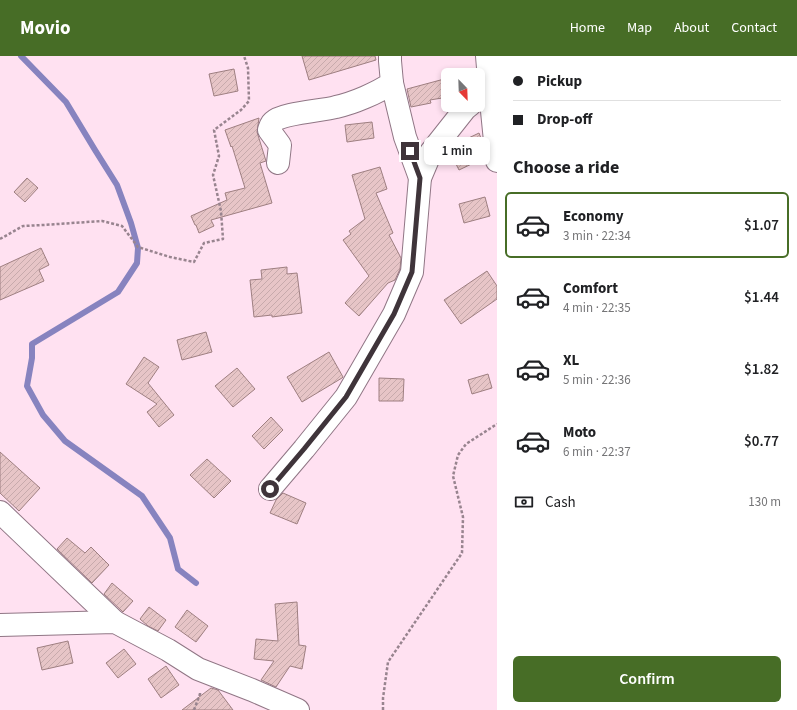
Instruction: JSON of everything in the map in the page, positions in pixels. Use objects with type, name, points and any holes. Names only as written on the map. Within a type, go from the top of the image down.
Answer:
[{"type":"street","points":[[390,56],[392,83],[405,137],[420,178]]},
{"type":"street","points":[[487,56],[488,92],[497,161]]},
{"type":"street","points":[[278,163],[280,145],[269,130],[273,122],[291,115],[337,107],[365,97],[392,83]]},
{"type":"street","points":[[270,489],[346,397],[394,314],[412,272],[420,178],[431,152],[463,112]]},
{"type":"street","points":[[0,512],[115,622],[168,650],[198,669],[298,710]]},
{"type":"street","points":[[0,625],[115,622]]},
{"type":"path","points":[[0,239],[23,226],[102,220],[122,226],[138,247],[170,257],[194,262],[204,243],[223,239],[221,211],[213,175],[219,156],[214,130],[241,110],[249,101],[248,68],[244,56]]},
{"type":"path","points":[[383,710],[382,698],[388,662],[462,554],[462,517],[453,476],[458,455],[466,444],[497,424]]},
{"type":"building","points":[[302,56],[375,56],[376,60],[309,80]]},
{"type":"building","points":[[234,69],[238,91],[214,96],[209,74]]},
{"type":"building","points":[[441,80],[441,98],[430,100],[431,103],[411,107],[407,89]]},
{"type":"building","points":[[259,118],[257,132],[266,161],[260,163],[272,203],[211,220],[214,226],[199,233],[191,216],[227,200],[225,193],[245,188],[232,146],[231,147],[225,130]]},
{"type":"building","points":[[372,122],[374,138],[347,142],[345,125]]},
{"type":"building","points":[[479,133],[482,141],[484,158],[459,170],[449,150],[452,146]]},
{"type":"building","points":[[380,167],[387,189],[376,193],[393,233],[389,235],[401,258],[400,269],[395,280],[388,283],[359,316],[345,303],[369,276],[343,240],[351,234],[349,231],[365,219],[352,175]]},
{"type":"building","points":[[27,178],[38,188],[25,202],[14,192]]},
{"type":"building","points":[[485,197],[490,216],[464,223],[459,204]]},
{"type":"building","points":[[41,248],[49,265],[39,270],[44,281],[0,300],[0,267]]},
{"type":"building","points":[[287,267],[287,274],[297,273],[302,313],[272,317],[272,315],[254,317],[250,280],[262,279],[261,270]]},
{"type":"building","points":[[487,271],[497,286],[497,299],[461,324],[444,300]]},
{"type":"building","points":[[206,332],[212,352],[182,360],[177,340]]},
{"type":"building","points":[[329,352],[343,377],[302,402],[287,377]]},
{"type":"building","points":[[144,357],[159,367],[148,383],[174,415],[159,427],[147,412],[157,404],[126,384]]},
{"type":"building","points":[[237,368],[255,389],[233,407],[215,386]]},
{"type":"building","points":[[488,374],[492,388],[472,394],[468,380]]},
{"type":"building","points":[[379,378],[404,379],[403,401],[379,401]]},
{"type":"building","points":[[271,417],[283,430],[264,449],[252,436]]},
{"type":"building","points":[[0,452],[40,488],[19,511],[0,493]]},
{"type":"building","points":[[207,459],[231,481],[214,498],[190,475]]},
{"type":"building","points":[[283,493],[306,503],[297,524],[270,513],[276,500]]},
{"type":"building","points":[[67,538],[85,553],[91,547],[109,565],[92,583],[57,549]]},
{"type":"building","points":[[112,583],[133,601],[123,612],[104,594]]},
{"type":"building","points":[[297,602],[299,645],[306,646],[302,669],[290,666],[276,687],[261,680],[274,661],[254,659],[256,639],[278,641],[275,604]]},
{"type":"building","points":[[149,607],[166,620],[158,631],[148,626],[140,619]]},
{"type":"building","points":[[187,610],[208,626],[196,642],[175,627]]},
{"type":"building","points":[[68,641],[73,663],[42,670],[37,648]]},
{"type":"building","points":[[124,649],[136,664],[118,678],[106,663]]},
{"type":"building","points":[[166,666],[179,685],[161,698],[148,679]]},
{"type":"building","points":[[211,688],[218,690],[233,710],[182,710]]},
{"type":"waterway","points":[[21,56],[66,102],[117,185],[131,223],[138,248],[137,263],[118,292],[32,344],[32,358],[27,386],[43,415],[65,441],[142,496],[170,538],[178,569],[196,583]]},
{"type":"route","points":[[270,489],[346,397],[394,314],[412,272],[420,178],[410,151]]}]
